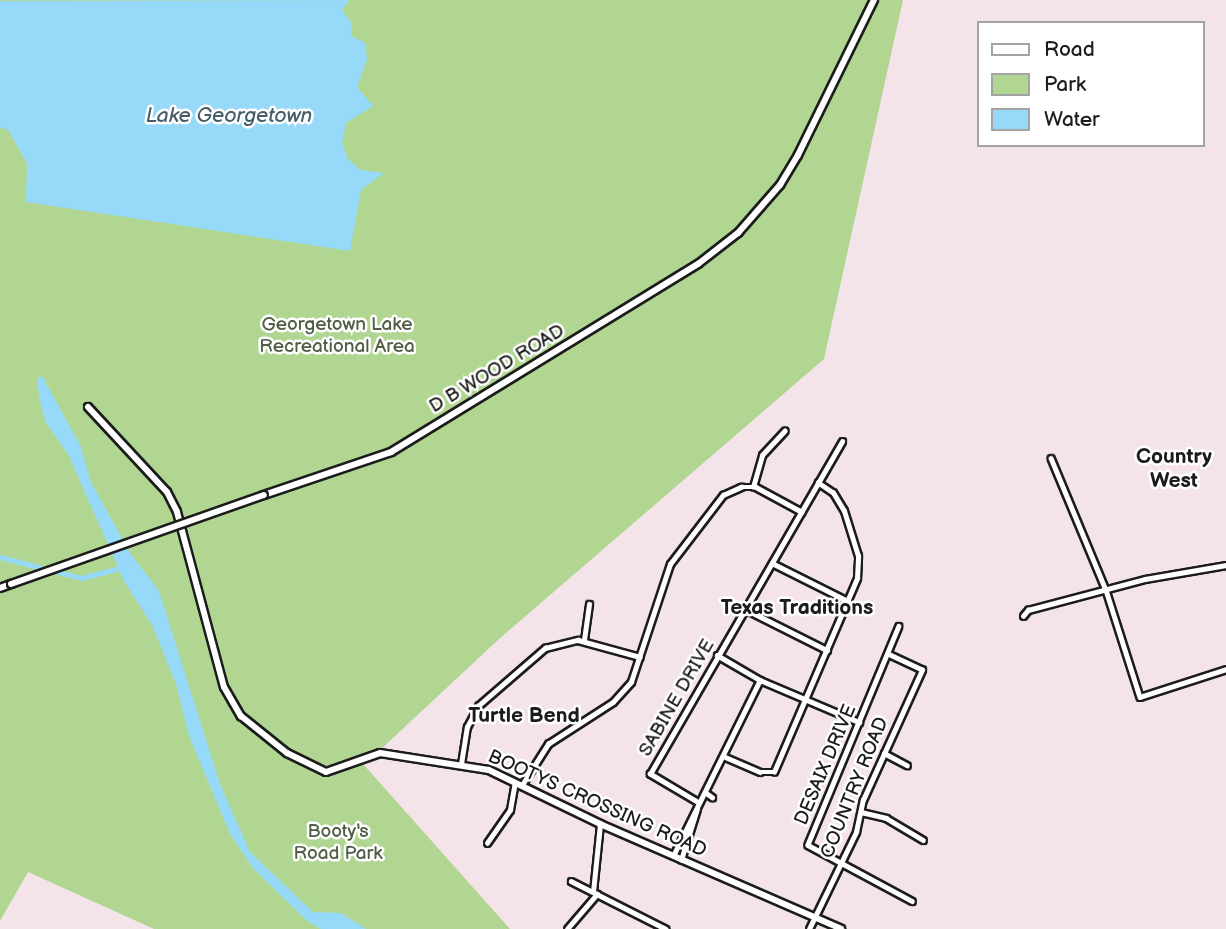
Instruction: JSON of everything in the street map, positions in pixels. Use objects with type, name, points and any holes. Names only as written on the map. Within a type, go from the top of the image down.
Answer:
[{"type":"main road","name":"D B WOOD ROAD","points":[[0,588],[391,452],[698,264],[738,233],[780,185],[798,155],[874,0]]},
{"type":"main road","name":"BOOTYS CROSSING ROAD","points":[[88,407],[155,477],[172,502],[221,681],[251,725],[321,771],[341,769],[376,753],[461,764],[519,784],[600,824],[841,929]]},
{"type":"street","points":[[753,487],[762,455],[784,431]]},
{"type":"street","name":"SABINE DRIVE","points":[[699,803],[650,774],[842,442]]},
{"type":"street","points":[[1051,458],[1106,590],[1140,697],[1226,669]]},
{"type":"street","points":[[723,757],[770,775],[806,700],[859,570],[858,556],[841,504],[818,483]]},
{"type":"street","points":[[487,843],[510,810],[519,784],[553,739],[621,694],[640,657],[673,558],[723,495],[753,487],[802,512]]},
{"type":"street","points":[[772,563],[848,601]]},
{"type":"street","points":[[1023,616],[1028,610],[1106,590],[1226,565]]},
{"type":"street","points":[[584,640],[589,604]]},
{"type":"street","points":[[745,609],[827,650]]},
{"type":"street","name":"DESAIX DRIVE","points":[[900,626],[808,845],[841,860],[912,901]]},
{"type":"street","points":[[461,764],[467,727],[478,706],[545,648],[563,641],[584,640],[640,657]]},
{"type":"street","points":[[718,655],[760,680],[859,722]]},
{"type":"street","name":"COUNTRY ROAD","points":[[809,929],[922,670],[890,655]]},
{"type":"street","points":[[681,860],[699,803],[760,680]]},
{"type":"street","points":[[884,753],[907,765]]},
{"type":"street","points":[[705,792],[712,797]]},
{"type":"street","points":[[673,856],[697,809]]},
{"type":"street","points":[[861,812],[886,818],[923,840]]},
{"type":"street","points":[[567,929],[595,893],[600,824]]},
{"type":"street","points":[[571,881],[666,929]]},
{"type":"green space","name":"Georgetown Lake Recreational Area","points":[[0,0],[903,0],[824,359],[499,639],[364,765],[510,929],[154,929],[28,872],[0,921]]},
{"type":"water","name":"Lake Georgetown","points":[[349,0],[342,10],[351,22],[352,36],[365,43],[367,60],[357,87],[373,106],[346,123],[342,143],[348,159],[360,170],[384,173],[361,190],[350,251],[26,202],[27,164],[9,131],[0,127],[0,1]]},
{"type":"water","points":[[47,385],[81,447],[91,482],[130,553],[159,591],[220,784],[250,852],[313,912],[341,913],[366,929],[321,929],[306,920],[253,868],[230,834],[189,736],[176,684],[152,625],[124,581],[69,456],[46,423],[39,389]]},
{"type":"waterway","points":[[41,381],[43,396]]},
{"type":"waterway","points":[[0,557],[81,578],[124,567]]},
{"type":"district","name":"Country West","points":[[1174,469]]},
{"type":"district","name":"Texas Traditions","points":[[797,608]]},
{"type":"district","name":"Turtle Bend","points":[[524,716]]},
{"type":"park label","name":"Booty's Road Park","points":[[338,843]]}]
